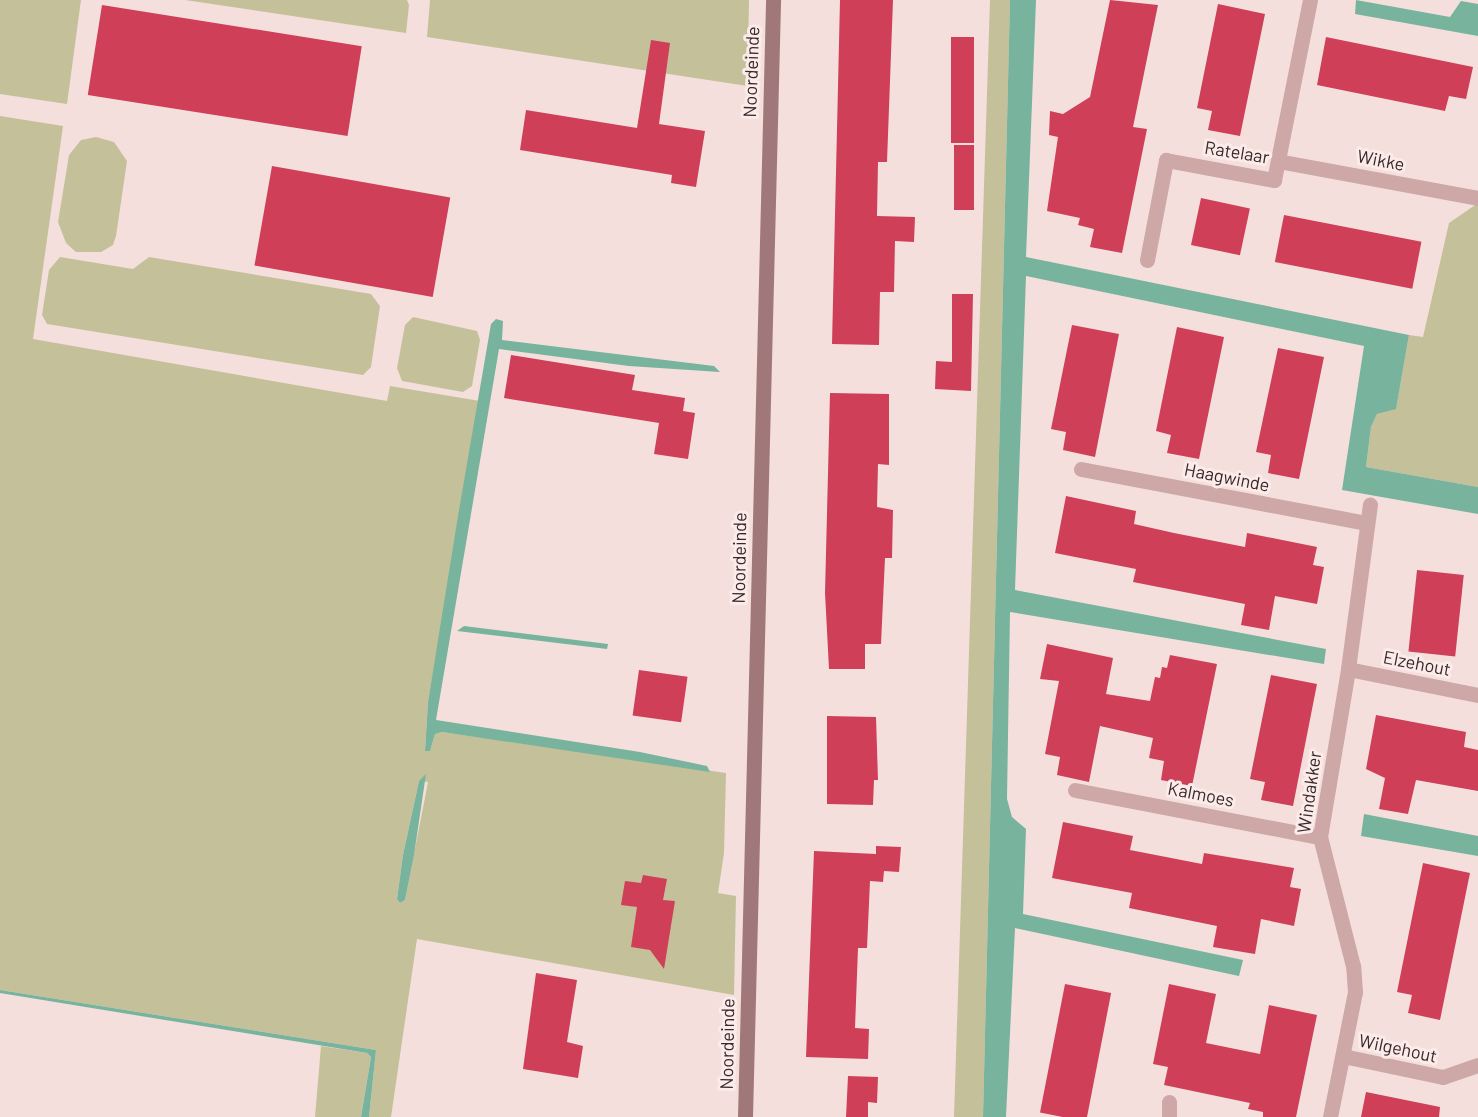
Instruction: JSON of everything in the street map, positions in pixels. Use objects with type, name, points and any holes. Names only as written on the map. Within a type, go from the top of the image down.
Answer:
[{"type":"main road","name":"Noordeinde","points":[[745,1117],[773,0]]},
{"type":"street","name":"Ratelaar","points":[[1147,260],[1166,160],[1274,180],[1308,8]]},
{"type":"street","name":"Wikke","points":[[1278,161],[1478,198]]},
{"type":"street","name":"Haagwinde","points":[[1081,469],[1367,523]]},
{"type":"street","name":"Windakker","points":[[1330,1117],[1355,992],[1353,966],[1320,837],[1348,669],[1370,504]]},
{"type":"street","name":"Elzehout","points":[[1348,669],[1478,695]]},
{"type":"street","name":"Kalmoes","points":[[1075,790],[1320,837]]},
{"type":"street","name":"Wilgehout","points":[[1343,1056],[1443,1077],[1478,1065]]},
{"type":"shaded area","points":[[0,0],[81,0],[67,104],[0,94]]},
{"type":"shaded area","points":[[185,0],[407,0],[409,5],[406,33]]},
{"type":"shaded area","points":[[430,0],[749,0],[748,51],[754,87],[427,37]]},
{"type":"shaded area","points":[[990,0],[1010,0],[983,1117],[954,1117]]},
{"type":"shaded area","points":[[1010,0],[1036,0],[1026,257],[1409,335],[1396,409],[1377,414],[1371,427],[1366,467],[1478,487],[1478,514],[1342,490],[1364,346],[1026,276],[1015,590],[1326,649],[1324,664],[1010,612],[1007,799],[1012,817],[1026,829],[1023,914],[1243,960],[1239,976],[1015,928],[1006,1117],[983,1117]]},
{"type":"shaded area","points":[[1356,0],[1450,17],[1461,1],[1478,4],[1478,36],[1355,14]]},
{"type":"shaded area","points":[[0,116],[63,126],[33,339],[387,401],[390,386],[480,401],[428,702],[425,751],[430,751],[435,734],[442,732],[726,773],[724,853],[718,893],[736,896],[734,995],[417,939],[391,1117],[369,1117],[376,1050],[0,990]],"holes":[[[419,781],[428,782],[405,900],[400,903],[397,899],[403,855]]]},
{"type":"shaded area","points":[[96,137],[114,142],[127,161],[116,236],[113,245],[101,252],[76,252],[66,243],[58,222],[69,155],[81,140]]},
{"type":"shaded area","points":[[1478,203],[1478,487],[1366,467],[1371,427],[1377,414],[1396,408],[1409,335],[1423,337],[1449,223]]},
{"type":"shaded area","points":[[60,257],[133,269],[149,257],[371,294],[380,306],[371,367],[363,375],[47,324],[42,315],[49,270]]},
{"type":"shaded area","points":[[413,317],[477,331],[480,340],[472,386],[463,392],[402,381],[397,368],[405,325]]},
{"type":"shaded area","points":[[496,319],[503,321],[502,340],[714,366],[720,372],[629,366],[499,349],[436,720],[640,752],[707,766],[710,772],[442,732],[435,734],[430,751],[425,751],[428,702],[458,516],[491,324]]},
{"type":"shaded area","points":[[464,626],[608,644],[607,649],[457,631]]},
{"type":"shaded area","points":[[426,774],[405,900],[400,903],[397,899],[403,855],[419,781]]},
{"type":"shaded area","points":[[1364,814],[1478,836],[1478,856],[1361,836]]},
{"type":"shaded area","points":[[0,990],[376,1050],[369,1117],[361,1117],[371,1057],[367,1053],[0,993]]},
{"type":"shaded area","points":[[321,1046],[367,1053],[371,1057],[361,1117],[315,1117]]},
{"type":"building","points":[[840,0],[893,0],[887,162],[878,162],[877,216],[915,217],[914,242],[895,241],[894,292],[880,292],[879,345],[832,344]]},
{"type":"building","points":[[1110,0],[1158,5],[1133,127],[1147,129],[1122,253],[1090,247],[1094,229],[1078,225],[1080,218],[1047,211],[1058,137],[1049,135],[1050,111],[1063,114],[1090,97]]},
{"type":"building","points":[[1218,4],[1265,14],[1240,136],[1208,130],[1212,111],[1197,108]]},
{"type":"building","points":[[102,5],[362,46],[348,136],[88,95]]},
{"type":"building","points":[[951,37],[974,37],[974,143],[951,143]]},
{"type":"building","points":[[1326,37],[1473,67],[1466,99],[1449,96],[1445,111],[1317,85]]},
{"type":"building","points":[[651,40],[670,43],[659,124],[705,131],[696,187],[671,183],[672,175],[520,150],[526,110],[637,128]]},
{"type":"building","points":[[954,145],[974,145],[974,210],[954,210]]},
{"type":"building","points":[[272,166],[450,197],[433,297],[254,265]]},
{"type":"building","points":[[1201,198],[1250,208],[1240,255],[1191,245]]},
{"type":"building","points":[[1284,215],[1421,242],[1412,289],[1275,262]]},
{"type":"building","points":[[952,294],[973,294],[971,391],[935,389],[936,361],[952,362]]},
{"type":"building","points":[[1072,325],[1119,334],[1095,457],[1063,450],[1066,432],[1051,429]]},
{"type":"building","points":[[1177,327],[1224,337],[1199,459],[1167,453],[1171,435],[1156,431]]},
{"type":"building","points":[[1278,348],[1324,357],[1299,479],[1268,473],[1271,455],[1256,452]]},
{"type":"building","points":[[511,355],[635,375],[632,390],[685,398],[683,411],[695,413],[688,459],[654,454],[659,423],[504,398]]},
{"type":"building","points":[[830,393],[889,394],[889,465],[878,464],[877,507],[893,510],[892,558],[885,558],[881,644],[865,644],[865,669],[829,669],[825,593]]},
{"type":"building","points":[[1066,496],[1136,511],[1134,524],[1174,533],[1245,547],[1247,533],[1317,547],[1313,565],[1324,567],[1317,604],[1275,596],[1269,630],[1241,625],[1245,604],[1133,582],[1136,569],[1055,553]]},
{"type":"building","points":[[1417,570],[1464,575],[1455,656],[1408,652]]},
{"type":"building","points":[[1047,644],[1113,658],[1106,694],[1150,701],[1155,677],[1160,678],[1162,667],[1167,668],[1170,655],[1217,664],[1192,786],[1161,780],[1164,761],[1149,758],[1153,738],[1100,726],[1089,782],[1057,775],[1060,757],[1045,754],[1059,681],[1040,679]]},
{"type":"building","points":[[639,670],[688,677],[681,722],[633,716]]},
{"type":"building","points":[[1271,675],[1317,684],[1293,806],[1261,800],[1265,782],[1250,779]]},
{"type":"building","points":[[1376,715],[1466,732],[1464,747],[1478,750],[1478,791],[1416,780],[1408,814],[1379,809],[1385,778],[1366,769]]},
{"type":"building","points":[[827,716],[876,717],[878,780],[874,780],[873,805],[827,804]]},
{"type":"building","points":[[1063,822],[1133,836],[1130,850],[1202,864],[1204,853],[1294,868],[1290,887],[1301,889],[1294,926],[1261,919],[1255,954],[1213,947],[1217,926],[1129,908],[1132,893],[1052,878]]},
{"type":"building","points":[[876,846],[901,847],[899,872],[884,871],[883,882],[870,881],[867,948],[858,948],[855,1028],[869,1029],[868,1059],[806,1057],[814,851],[876,854]]},
{"type":"building","points":[[1423,863],[1470,873],[1440,1020],[1408,1013],[1412,995],[1397,992]]},
{"type":"building","points":[[643,875],[667,879],[663,900],[675,901],[664,969],[650,950],[631,947],[637,907],[621,905],[625,881],[641,883]]},
{"type":"building","points":[[536,973],[577,980],[567,1042],[583,1046],[578,1078],[523,1069]]},
{"type":"building","points":[[1065,984],[1111,993],[1087,1117],[1063,1117],[1040,1113]]},
{"type":"building","points":[[1169,984],[1216,994],[1206,1043],[1260,1054],[1269,1005],[1317,1015],[1296,1117],[1263,1117],[1263,1112],[1248,1109],[1250,1103],[1164,1085],[1168,1067],[1153,1064]]},
{"type":"building","points":[[848,1076],[878,1077],[877,1103],[868,1102],[868,1117],[846,1117]]},
{"type":"building","points":[[1366,1092],[1440,1107],[1439,1117],[1361,1117]]}]
